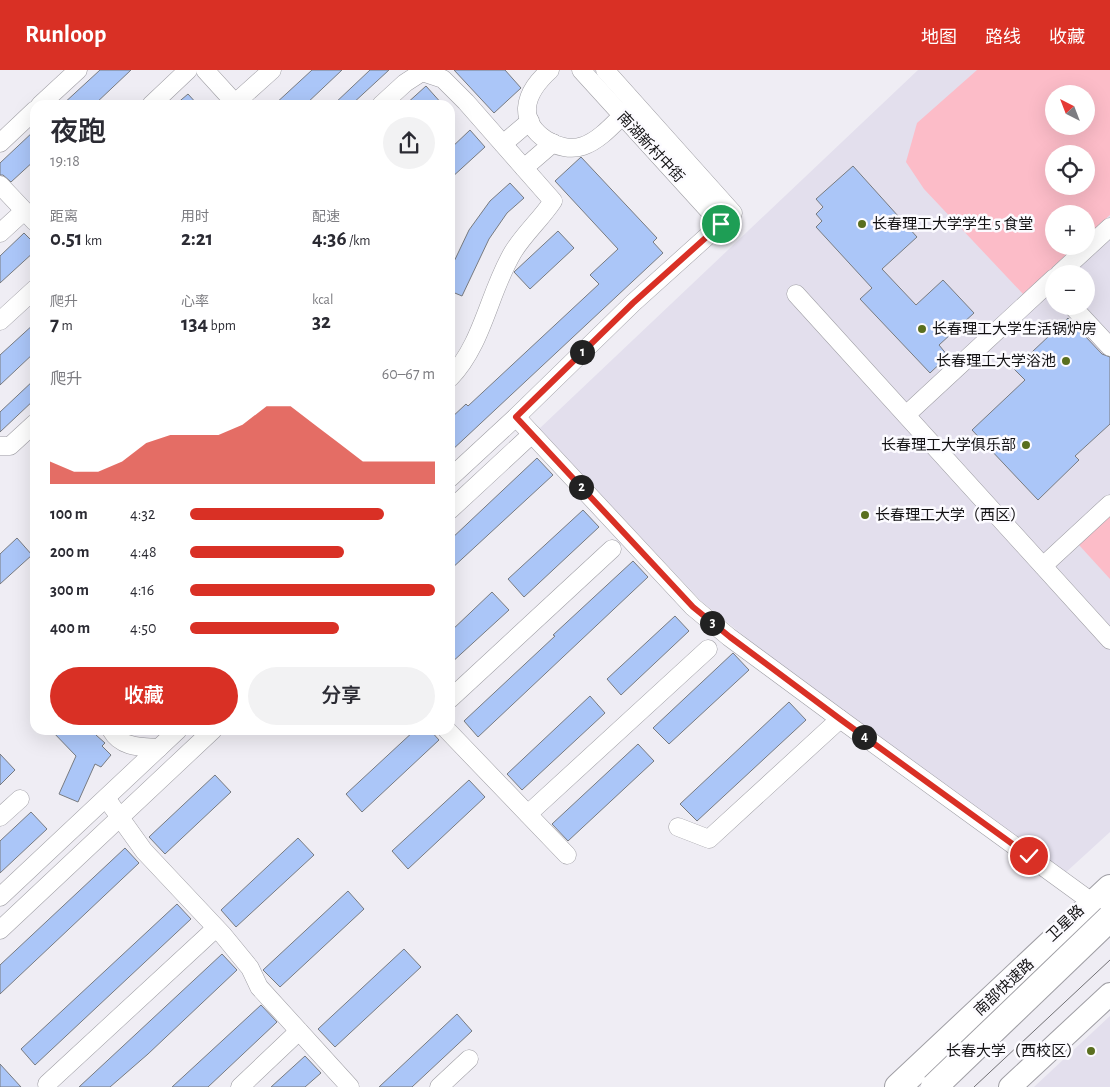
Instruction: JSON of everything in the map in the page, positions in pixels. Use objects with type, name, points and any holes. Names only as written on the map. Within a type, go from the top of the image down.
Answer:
[{"type":"highway","name":"南部快速路","points":[[898,1087],[1099,894]]},
{"type":"highway","name":"南部快速路","points":[[934,1087],[1110,918]]},
{"type":"main road","name":"卫星路","points":[[887,1087],[1099,894],[1110,881]]},
{"type":"main road","points":[[934,1087],[1110,926]]},
{"type":"main road","points":[[1010,1087],[1110,994]]},
{"type":"street","points":[[45,100],[78,70]]},
{"type":"street","points":[[156,100],[188,70]]},
{"type":"street","points":[[205,70],[231,100]]},
{"type":"street","points":[[238,100],[272,70]]},
{"type":"street","points":[[550,70],[532,90],[527,111],[530,121],[538,132],[552,143],[564,148],[582,146],[600,136],[635,103]]},
{"type":"street","name":"南湖新村中街","points":[[581,70],[622,116],[727,219]]},
{"type":"street","name":"南湖新村中街","points":[[605,70],[635,103],[727,219]]},
{"type":"street","points":[[386,100],[405,83],[422,72],[443,79],[466,102],[554,202],[513,252],[471,349],[455,373]]},
{"type":"street","points":[[0,142],[30,115]]},
{"type":"street","points":[[503,144],[530,121]]},
{"type":"street","points":[[524,168],[552,143]]},
{"type":"street","points":[[0,185],[30,215]]},
{"type":"street","points":[[0,234],[30,217]]},
{"type":"street","points":[[455,473],[633,303],[727,219]]},
{"type":"street","points":[[1070,265],[1110,227]]},
{"type":"street","points":[[906,415],[1045,288]]},
{"type":"street","points":[[0,321],[30,294]]},
{"type":"street","points":[[796,294],[1110,640]]},
{"type":"street","points":[[1080,315],[1110,347]]},
{"type":"street","points":[[516,417],[693,607],[840,719],[1099,894]]},
{"type":"street","points":[[0,446],[10,446],[30,428]]},
{"type":"street","points":[[455,505],[532,434]]},
{"type":"street","points":[[1043,566],[1110,504]]},
{"type":"street","points":[[455,694],[612,549]]},
{"type":"street","points":[[528,814],[708,649]]},
{"type":"street","points":[[678,828],[709,840],[840,719]]},
{"type":"street","points":[[115,735],[122,742],[135,747],[159,748]]},
{"type":"street","points":[[0,898],[173,735]]},
{"type":"street","points":[[0,930],[209,735]]},
{"type":"street","points":[[452,735],[568,855]]},
{"type":"street","points":[[106,798],[144,851],[216,928],[250,968],[259,987],[350,1087]]},
{"type":"street","points":[[0,817],[20,799]]},
{"type":"street","points":[[47,1084],[216,928]]},
{"type":"street","points":[[240,1087],[299,1031]]},
{"type":"street","points":[[439,1087],[469,1059]]},
{"type":"shaded area","name":"长春理工大学（西区）","points":[[918,70],[1110,70],[1110,832],[1064,874],[771,658],[701,601],[539,429]]},
{"type":"shaded area","points":[[977,70],[1110,70],[1110,215],[1095,229],[1095,205],[1045,205],[1045,255],[1066,255],[1055,265],[1045,265],[1045,274],[1023,294],[924,189],[906,162],[917,123]]},
{"type":"shaded area","points":[[1110,516],[1110,579],[1079,545]]},
{"type":"shaded area","name":"长春大学（西校区）","points":[[1110,1016],[1110,1087],[1034,1087]]},
{"type":"building","points":[[100,70],[131,70],[99,100],[67,100]]},
{"type":"building","points":[[312,70],[342,70],[310,100],[279,100]]},
{"type":"building","points":[[370,70],[389,70],[356,100],[338,100]]},
{"type":"building","points":[[454,70],[505,70],[521,88],[494,113]]},
{"type":"building","points":[[426,86],[439,100],[411,100]]},
{"type":"building","points":[[188,94],[193,100],[181,100]]},
{"type":"building","points":[[470,130],[485,147],[455,174],[455,144]]},
{"type":"building","points":[[30,135],[30,165],[11,182],[3,175],[0,175],[0,163]]},
{"type":"building","points":[[581,157],[657,238],[653,242],[663,253],[455,447],[455,414],[466,404],[468,406],[599,284],[590,275],[618,249],[555,181]]},
{"type":"building","points":[[853,166],[917,237],[882,269],[916,305],[943,280],[974,313],[939,345],[948,356],[930,373],[860,299],[872,288],[816,227],[822,221],[816,214],[823,207],[816,199]]},
{"type":"building","points":[[510,183],[524,198],[507,213],[489,239],[462,296],[455,293],[455,259],[469,230],[490,201]]},
{"type":"building","points":[[558,231],[574,248],[530,289],[514,272]]},
{"type":"building","points":[[24,233],[30,239],[30,256],[0,283],[0,256]]},
{"type":"building","points":[[1068,318],[1102,354],[1110,357],[1110,424],[1075,456],[1079,460],[1038,500],[972,430],[1025,380],[1014,369]]},
{"type":"building","points":[[30,328],[30,357],[0,385],[0,355]]},
{"type":"building","points":[[30,384],[30,404],[0,432],[0,412]]},
{"type":"building","points":[[537,458],[553,475],[455,565],[455,535]]},
{"type":"building","points":[[583,510],[599,527],[524,597],[508,579]]},
{"type":"building","points":[[17,538],[30,553],[30,557],[0,584],[0,554]]},
{"type":"building","points":[[633,561],[648,577],[478,737],[464,721]]},
{"type":"building","points":[[492,592],[509,610],[455,659],[455,627]]},
{"type":"building","points":[[675,616],[689,631],[621,695],[607,679]]},
{"type":"building","points":[[733,653],[749,670],[669,744],[653,728]]},
{"type":"building","points":[[590,696],[605,713],[522,790],[507,774]]},
{"type":"building","points":[[789,702],[806,720],[697,821],[680,804]]},
{"type":"building","points":[[56,735],[96,735],[105,743],[102,746],[111,755],[101,767],[95,764],[78,802],[59,794],[76,756]]},
{"type":"building","points":[[410,735],[434,735],[439,740],[362,812],[346,794]]},
{"type":"building","points":[[638,744],[654,761],[568,841],[552,824]]},
{"type":"building","points":[[0,754],[15,770],[0,785]]},
{"type":"building","points":[[215,775],[231,792],[165,854],[149,837]]},
{"type":"building","points":[[469,780],[485,797],[408,869],[392,851]]},
{"type":"building","points":[[31,812],[47,829],[0,873],[0,841]]},
{"type":"building","points":[[298,838],[314,855],[236,927],[221,910]]},
{"type":"building","points":[[125,848],[139,863],[0,994],[0,965]]},
{"type":"building","points":[[348,891],[364,909],[280,987],[263,970]]},
{"type":"building","points":[[177,904],[191,919],[35,1065],[21,1049]]},
{"type":"building","points":[[404,949],[421,967],[335,1047],[318,1029]]},
{"type":"building","points":[[222,954],[237,970],[148,1054],[110,1087],[79,1087]]},
{"type":"building","points":[[261,1005],[277,1022],[208,1087],[172,1087]]},
{"type":"building","points":[[457,1014],[472,1031],[412,1087],[379,1087]]},
{"type":"building","points":[[305,1056],[321,1073],[305,1087],[271,1087]]},
{"type":"building","points":[[0,1064],[21,1087],[0,1087]]},
{"type":"tram line","points":[[974,1087],[1110,960]]},
{"type":"place","name":"长春理工大学学生 5 食堂","points":[[862,224]]},
{"type":"place","name":"长春理工大学生活锅炉房","points":[[922,329]]},
{"type":"place","name":"长春理工大学浴池","points":[[1066,361]]},
{"type":"place","name":"长春理工大学俱乐部","points":[[1026,445]]},
{"type":"place","name":"长春理工大学（西区）","points":[[865,515]]},
{"type":"place","name":"长春大学（西校区）","points":[[1091,1051]]},
{"type":"route","points":[[721,224],[633,303],[516,417],[693,607],[840,719],[1029,856]]}]
